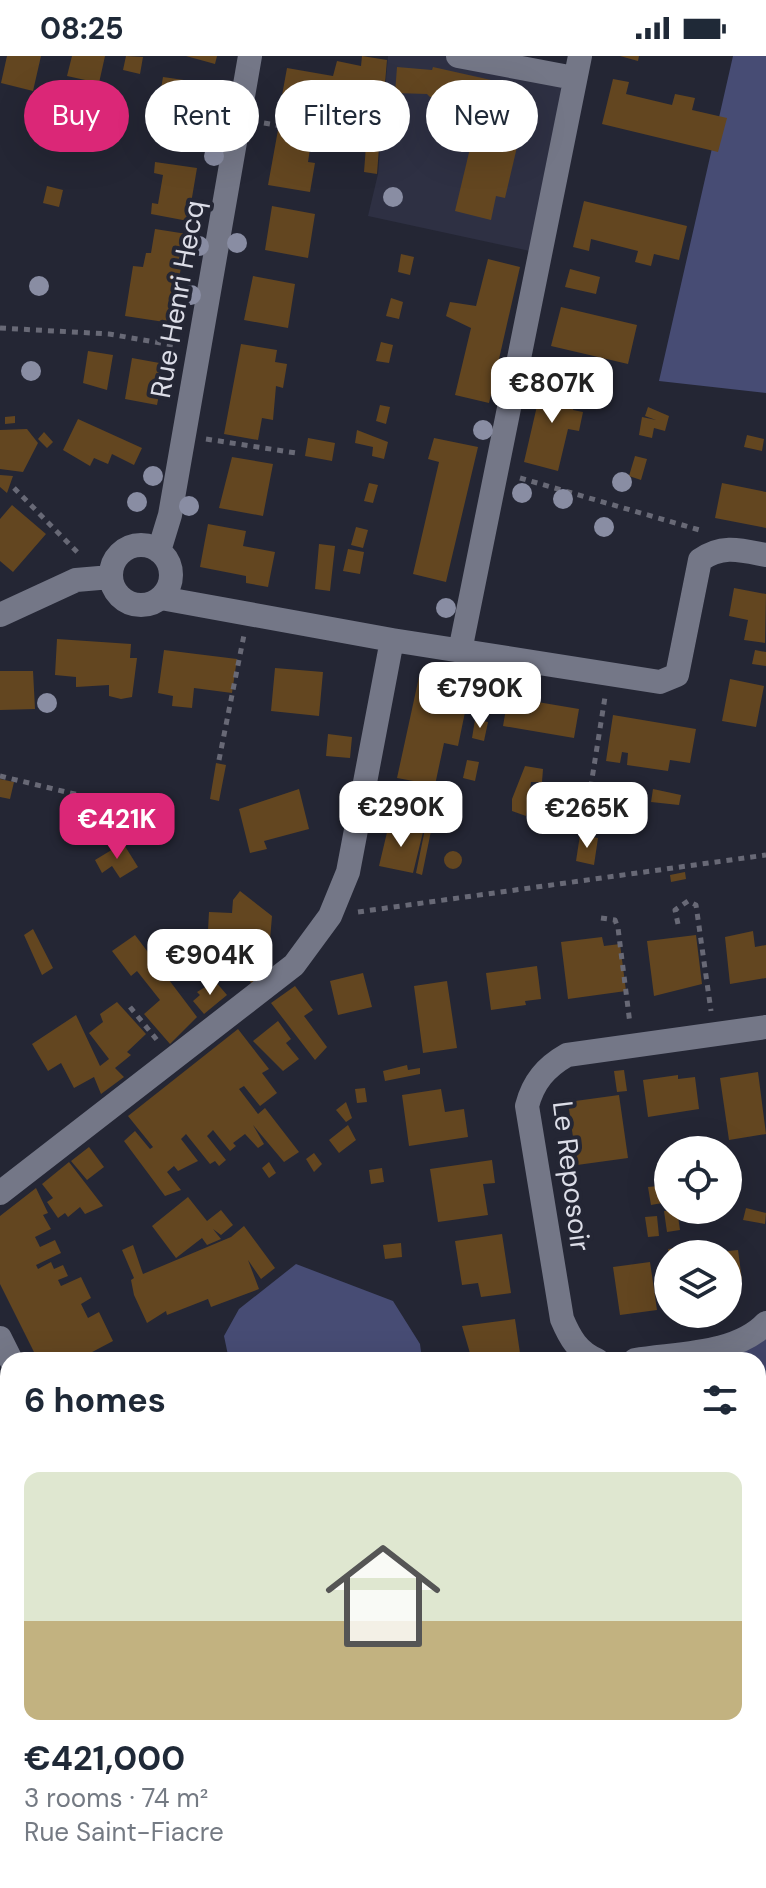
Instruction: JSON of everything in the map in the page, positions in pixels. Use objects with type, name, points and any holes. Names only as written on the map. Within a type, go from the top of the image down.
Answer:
[{"type":"street","name":"Rue Henri Hecq","points":[[246,80],[250,56]]},
{"type":"street","points":[[458,56],[577,67],[460,651]]},
{"type":"street","name":"Rue Henri Hecq","points":[[159,551],[183,436],[233,152]]},
{"type":"street","points":[[161,598],[171,580],[171,570],[159,551],[139,544],[129,547],[114,561],[113,587],[127,602],[141,606],[161,598],[392,640],[660,682],[677,675],[700,560],[711,552],[729,548],[766,555]]},
{"type":"street","points":[[0,615],[76,580],[111,577]]},
{"type":"street","points":[[0,1193],[294,965],[330,916],[348,872],[392,640]]},
{"type":"street","name":"Le Reposoir","points":[[581,1352],[569,1337],[562,1319],[527,1106],[531,1091],[542,1074],[567,1055],[766,1027]]},
{"type":"street","points":[[686,1352],[736,1344],[754,1335],[766,1323]]},
{"type":"path","points":[[0,328],[109,334],[199,350]]},
{"type":"path","points":[[183,436],[296,453]]},
{"type":"path","points":[[497,471],[605,506],[701,530],[729,548]]},
{"type":"path","points":[[14,488],[90,564],[111,577]]},
{"type":"path","points":[[219,760],[248,614]]},
{"type":"path","points":[[585,823],[608,675]]},
{"type":"path","points":[[0,776],[87,797]]},
{"type":"path","points":[[330,916],[766,855]]},
{"type":"path","points":[[678,924],[675,910],[681,903],[688,901],[696,905],[714,1035]]},
{"type":"path","points":[[601,918],[615,920],[618,928],[633,1046]]},
{"type":"path","points":[[130,1007],[173,1061]]},
{"type":"shaded area","points":[[388,56],[458,56],[574,78],[539,253],[368,216],[380,152],[410,152],[410,80],[386,80]]},
{"type":"shaded area","points":[[733,56],[766,56],[766,393],[659,381]]},
{"type":"shaded area","points":[[296,1264],[393,1301],[420,1344],[421,1352],[227,1352],[224,1336],[239,1309]]},
{"type":"shaded area","points":[[766,1323],[766,1352],[721,1352]]},
{"type":"building","points":[[7,56],[41,56],[36,80],[24,80],[24,89],[1,83]]},
{"type":"building","points":[[72,56],[105,56],[100,80],[67,76]]},
{"type":"building","points":[[126,56],[143,57],[140,74],[123,70]]},
{"type":"building","points":[[186,56],[217,56],[215,64]]},
{"type":"building","points":[[362,56],[387,60],[385,80],[285,80],[287,68],[333,76],[337,61],[361,66]]},
{"type":"building","points":[[620,56],[639,56],[638,61]]},
{"type":"building","points":[[397,67],[432,70],[433,67],[491,80],[426,80],[426,94],[410,93],[410,80],[396,80]]},
{"type":"building","points":[[613,79],[629,82],[626,94],[672,105],[675,94],[695,98],[692,110],[727,118],[718,152],[602,124]]},
{"type":"building","points":[[275,146],[275,152],[310,152],[308,162],[315,163],[310,192],[268,185]]},
{"type":"building","points":[[366,152],[379,152],[377,174],[364,172]]},
{"type":"building","points":[[469,152],[516,152],[505,198],[496,196],[491,220],[455,211]]},
{"type":"building","points":[[155,162],[197,168],[188,221],[151,214],[152,203],[158,204],[163,175],[154,173]]},
{"type":"building","points":[[47,186],[63,190],[59,207],[43,203]]},
{"type":"building","points":[[584,201],[687,226],[679,260],[654,254],[651,266],[635,262],[638,251],[591,239],[589,251],[573,247]]},
{"type":"building","points":[[272,206],[315,214],[308,258],[265,250]]},
{"type":"building","points":[[155,229],[187,234],[171,323],[125,316],[133,266],[143,267],[146,253],[151,253]]},
{"type":"building","points":[[401,254],[414,257],[410,275],[398,272]]},
{"type":"building","points":[[488,259],[520,267],[489,403],[455,395],[471,328],[446,316],[450,302],[476,306]]},
{"type":"building","points":[[570,269],[600,277],[596,294],[565,287]]},
{"type":"building","points":[[253,276],[295,284],[288,328],[244,320]]},
{"type":"building","points":[[391,298],[403,302],[399,319],[386,316]]},
{"type":"building","points":[[561,307],[637,325],[628,364],[551,346]]},
{"type":"building","points":[[381,342],[393,345],[389,363],[376,361]]},
{"type":"building","points":[[241,344],[277,350],[275,362],[287,364],[283,388],[276,386],[273,420],[262,418],[258,440],[224,434]]},
{"type":"building","points":[[88,351],[113,355],[107,390],[83,383]]},
{"type":"building","points":[[132,358],[165,364],[157,405],[125,399]]},
{"type":"building","points":[[543,380],[578,388],[573,410],[583,412],[579,431],[568,429],[558,471],[524,462]]},
{"type":"building","points":[[380,405],[390,407],[386,424],[376,421]]},
{"type":"building","points":[[648,407],[669,416],[665,431],[654,428],[652,438],[639,435],[642,417],[656,420],[645,416]]},
{"type":"building","points":[[15,416],[15,423],[5,424],[5,417]]},
{"type":"building","points":[[78,419],[142,448],[134,465],[112,454],[108,464],[94,458],[90,466],[63,450]]},
{"type":"building","points":[[27,429],[38,443],[23,472],[0,469],[0,430]]},
{"type":"building","points":[[357,430],[388,442],[384,459],[372,456],[373,447],[355,443]]},
{"type":"building","points":[[44,432],[53,442],[47,448],[38,439]]},
{"type":"building","points":[[747,435],[764,439],[762,451],[744,447]]},
{"type":"building","points":[[308,438],[335,443],[332,461],[305,456]]},
{"type":"building","points":[[434,438],[478,447],[446,582],[413,574],[439,462],[428,459]]},
{"type":"building","points":[[635,456],[647,459],[641,480],[629,476]]},
{"type":"building","points":[[232,457],[273,464],[263,516],[219,508]]},
{"type":"building","points":[[0,475],[13,476],[7,493],[0,487]]},
{"type":"building","points":[[369,483],[378,485],[373,503],[364,501]]},
{"type":"building","points":[[722,483],[766,492],[766,528],[715,518]]},
{"type":"building","points":[[12,505],[46,534],[13,572],[0,561],[0,519]]},
{"type":"building","points":[[208,524],[246,531],[243,546],[275,552],[268,587],[246,583],[246,576],[200,567]]},
{"type":"building","points":[[356,527],[368,530],[363,548],[351,545]]},
{"type":"building","points":[[319,544],[335,546],[330,591],[315,589]]},
{"type":"building","points":[[348,549],[364,552],[360,574],[343,571]]},
{"type":"building","points":[[734,588],[766,594],[765,643],[744,640],[748,620],[729,616]]},
{"type":"building","points":[[57,639],[131,644],[130,658],[137,658],[132,697],[121,699],[109,696],[109,685],[76,687],[76,677],[55,675]]},
{"type":"building","points":[[164,650],[237,659],[232,693],[194,688],[192,708],[172,706],[173,696],[158,693]]},
{"type":"building","points":[[755,650],[766,652],[766,666],[752,664]]},
{"type":"building","points":[[275,668],[323,672],[319,716],[271,711]]},
{"type":"building","points":[[0,671],[33,671],[35,709],[0,710]]},
{"type":"building","points":[[419,677],[470,688],[458,746],[444,743],[435,785],[397,778]]},
{"type":"building","points":[[730,679],[764,686],[756,727],[722,721]]},
{"type":"building","points":[[508,697],[579,709],[574,738],[503,726]]},
{"type":"building","points":[[613,715],[696,729],[690,763],[670,760],[668,771],[627,765],[628,753],[622,752],[620,763],[606,761]]},
{"type":"building","points":[[475,720],[488,722],[484,741],[472,738]]},
{"type":"building","points":[[328,734],[352,737],[350,758],[326,756]]},
{"type":"building","points":[[467,760],[479,762],[475,781],[463,778]]},
{"type":"building","points":[[216,763],[226,765],[219,801],[210,799]]},
{"type":"building","points":[[525,766],[543,769],[542,782],[531,782],[526,816],[512,811],[512,799]]},
{"type":"building","points":[[0,779],[14,782],[10,799],[0,797]]},
{"type":"building","points":[[616,783],[634,786],[632,797],[614,794]]},
{"type":"building","points":[[299,789],[309,829],[264,841],[267,849],[250,853],[239,809]]},
{"type":"building","points":[[653,789],[681,795],[679,805],[651,802]]},
{"type":"building","points":[[82,812],[89,825],[71,835],[64,822]]},
{"type":"building","points":[[389,824],[423,832],[413,873],[379,866]]},
{"type":"building","points":[[425,829],[431,831],[422,875],[416,873]]},
{"type":"building","points":[[580,835],[598,838],[594,865],[576,861]]},
{"type":"building","points":[[123,843],[138,867],[120,878],[112,866],[102,873],[95,860]]},
{"type":"building","points":[[453,851],[462,860],[453,869],[444,860]]},
{"type":"building","points":[[685,872],[686,879],[671,882],[670,875]]},
{"type":"building","points":[[240,891],[272,916],[268,964],[254,963],[253,975],[260,976],[255,987],[248,979],[227,978],[229,951],[207,949],[209,912],[232,913],[233,900]]},
{"type":"building","points":[[33,929],[53,968],[42,975],[24,935]]},
{"type":"building","points":[[753,931],[755,947],[766,945],[766,978],[730,984],[725,937]]},
{"type":"building","points":[[135,935],[197,1017],[170,1044],[144,1014],[160,1000],[137,971],[131,976],[112,951]]},
{"type":"building","points":[[696,935],[702,984],[654,996],[647,941]]},
{"type":"building","points":[[602,937],[604,946],[620,944],[626,991],[568,999],[561,942]]},
{"type":"building","points":[[537,966],[541,999],[525,1001],[526,1005],[491,1010],[486,973]]},
{"type":"building","points":[[363,973],[372,1007],[338,1015],[330,981]]},
{"type":"building","points":[[215,981],[227,995],[204,1014],[193,1001],[200,995],[197,992]]},
{"type":"building","points":[[447,981],[457,1048],[423,1053],[414,986]]},
{"type":"building","points":[[295,986],[313,1010],[304,1016],[327,1047],[315,1060],[271,1003]]},
{"type":"building","points":[[117,1002],[146,1034],[127,1052],[131,1055],[115,1068],[124,1077],[101,1094],[94,1077],[74,1088],[61,1063],[48,1071],[32,1044],[76,1015],[100,1066],[109,1059],[89,1033],[103,1022],[100,1014]]},
{"type":"building","points":[[278,1021],[291,1039],[286,1043],[299,1059],[283,1071],[253,1041]]},
{"type":"building","points":[[238,1029],[269,1069],[262,1073],[277,1093],[260,1106],[244,1086],[239,1089],[258,1114],[265,1108],[299,1152],[284,1162],[253,1125],[264,1144],[258,1148],[245,1134],[233,1143],[236,1146],[230,1151],[213,1130],[207,1136],[226,1160],[219,1166],[215,1161],[210,1164],[186,1134],[181,1139],[198,1161],[178,1171],[174,1166],[167,1172],[181,1190],[165,1196],[124,1141],[135,1131],[150,1149],[153,1147],[128,1116]]},
{"type":"building","points":[[407,1065],[408,1070],[420,1068],[420,1074],[385,1081],[383,1071]]},
{"type":"building","points":[[624,1070],[627,1091],[617,1092],[614,1071]]},
{"type":"building","points":[[758,1072],[766,1134],[742,1138],[728,1136],[720,1078]]},
{"type":"building","points":[[678,1075],[678,1079],[695,1077],[699,1109],[648,1117],[643,1080]]},
{"type":"building","points":[[365,1088],[367,1102],[357,1103],[355,1089]]},
{"type":"building","points":[[441,1089],[445,1112],[464,1109],[468,1137],[409,1146],[402,1095]]},
{"type":"building","points":[[619,1095],[628,1158],[577,1165],[568,1102]]},
{"type":"building","points":[[346,1102],[352,1118],[346,1122],[336,1110]]},
{"type":"building","points":[[348,1125],[356,1140],[339,1153],[329,1140]]},
{"type":"building","points":[[89,1147],[104,1167],[87,1180],[71,1161]]},
{"type":"building","points":[[314,1153],[322,1164],[314,1172],[306,1159]]},
{"type":"building","points":[[492,1160],[495,1183],[483,1184],[488,1215],[438,1222],[430,1169]]},
{"type":"building","points":[[69,1162],[103,1206],[85,1214],[80,1207],[68,1217],[65,1213],[58,1218],[47,1202],[53,1198],[42,1184]]},
{"type":"building","points":[[269,1162],[276,1173],[269,1178],[262,1168]]},
{"type":"building","points":[[382,1168],[384,1182],[371,1184],[369,1170]]},
{"type":"building","points":[[654,1186],[654,1204],[651,1205],[648,1187]]},
{"type":"building","points":[[36,1188],[48,1213],[43,1215],[51,1229],[35,1237],[40,1247],[55,1240],[61,1253],[36,1265],[38,1269],[51,1262],[54,1269],[63,1265],[68,1276],[58,1280],[61,1286],[81,1277],[91,1298],[81,1304],[88,1318],[99,1312],[113,1341],[92,1352],[34,1352],[0,1284],[0,1216]]},
{"type":"building","points":[[188,1197],[207,1221],[221,1210],[233,1225],[221,1235],[213,1229],[221,1239],[207,1245],[202,1238],[176,1258],[152,1226]]},
{"type":"building","points":[[746,1208],[766,1213],[765,1224],[743,1220]]},
{"type":"building","points":[[654,1216],[659,1236],[648,1237],[645,1217]]},
{"type":"building","points":[[666,1224],[679,1224],[680,1230],[667,1232]]},
{"type":"building","points":[[244,1226],[275,1268],[261,1279],[248,1260],[259,1289],[211,1307],[208,1299],[167,1315],[166,1311],[147,1323],[134,1295],[131,1280],[134,1278],[122,1250],[133,1245],[143,1274],[231,1237]]},
{"type":"building","points":[[502,1234],[511,1293],[481,1297],[478,1283],[462,1285],[455,1241]]},
{"type":"building","points":[[401,1243],[402,1257],[385,1259],[383,1245]]},
{"type":"building","points":[[650,1262],[654,1310],[620,1315],[613,1267]]},
{"type":"building","points":[[515,1319],[520,1352],[470,1352],[462,1326]]}]
